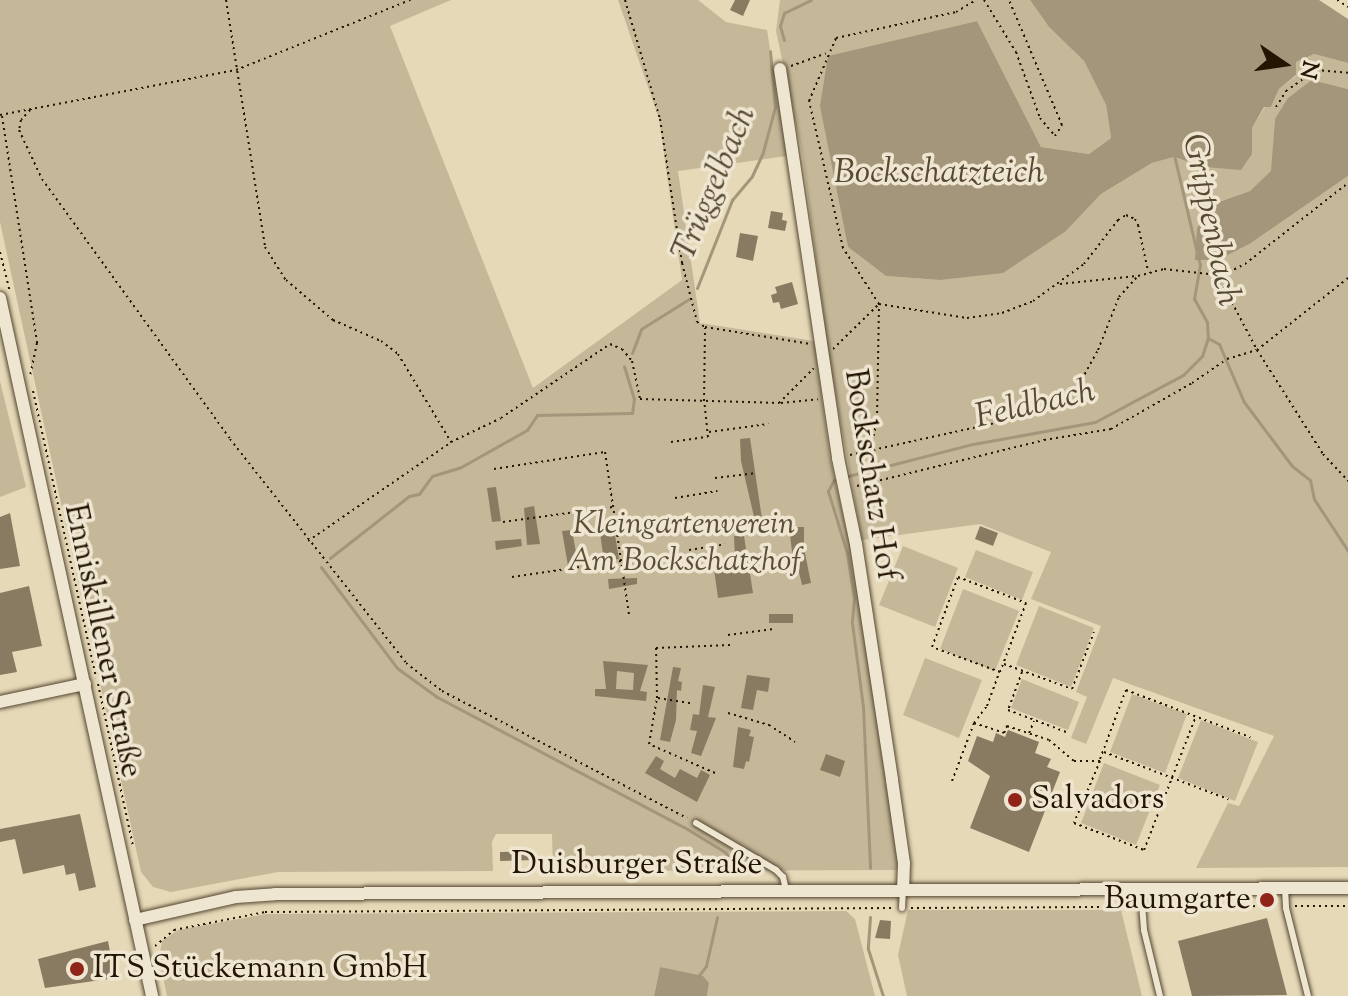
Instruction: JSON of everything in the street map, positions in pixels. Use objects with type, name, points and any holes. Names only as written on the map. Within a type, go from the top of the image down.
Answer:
[{"type":"street","name":"Bockschatz Hof","points":[[780,69],[838,458],[892,780],[904,863],[903,889]]},
{"type":"street","name":"Enniskillener Straße","points":[[5,296],[152,996]]},
{"type":"street","points":[[0,702],[85,684]]},
{"type":"street","name":"Duisburger Straße","points":[[135,920],[226,899],[275,894],[1348,888]]},
{"type":"lane","points":[[696,823],[776,870],[783,877],[786,890]]},
{"type":"lane","points":[[1141,888],[1160,996]]},
{"type":"lane","points":[[1285,888],[1285,906],[1308,996]]},
{"type":"lane","points":[[902,908],[903,889]]},
{"type":"path","points":[[226,0],[265,247],[286,280],[333,320],[381,341],[398,354],[451,442]]},
{"type":"path","points":[[27,363],[30,376],[37,343],[1,115],[236,70],[410,0]]},
{"type":"path","points":[[625,0],[660,119],[682,263],[697,322],[705,327],[824,351]]},
{"type":"path","points":[[870,449],[877,419],[879,304],[843,248],[809,101],[836,38],[956,12],[976,0]]},
{"type":"path","points":[[984,0],[1016,52],[1040,118],[1055,136],[1062,125],[1009,0]]},
{"type":"path","points":[[1337,0],[1348,7]]},
{"type":"path","points":[[780,69],[828,53]]},
{"type":"path","points":[[1276,107],[1286,91],[1316,70],[1348,73]]},
{"type":"path","points":[[30,110],[21,120],[19,130],[42,179],[308,541],[377,629],[424,679],[696,823]]},
{"type":"path","points":[[1060,284],[1138,276],[1148,271],[1191,271],[1218,275],[1245,264],[1348,183]]},
{"type":"path","points":[[779,403],[824,351],[879,304],[967,318],[1002,313],[1033,301],[1060,284],[1084,264],[1118,220],[1126,215],[1135,219],[1138,225],[1148,271]]},
{"type":"path","points":[[0,252],[5,296]]},
{"type":"path","points":[[1218,275],[1257,350],[1323,454],[1348,481]]},
{"type":"path","points":[[838,458],[1045,412],[1076,390],[1098,350],[1119,297],[1138,276]]},
{"type":"path","points":[[845,490],[1044,440],[1111,429],[1227,359],[1257,350],[1348,278]]},
{"type":"path","points":[[671,442],[708,437],[704,401],[705,327]]},
{"type":"path","points":[[308,541],[451,442],[501,418],[610,344],[622,349],[632,361],[640,399],[779,403],[809,398],[831,401]]},
{"type":"path","points":[[33,390],[135,859]]},
{"type":"path","points":[[708,432],[768,424]]},
{"type":"path","points":[[494,469],[605,452],[629,615]]},
{"type":"path","points":[[715,478],[757,473]]},
{"type":"path","points":[[675,498],[717,491]]},
{"type":"path","points":[[503,522],[613,507]]},
{"type":"path","points":[[722,525],[767,519]]},
{"type":"path","points":[[689,550],[725,544]]},
{"type":"path","points":[[512,577],[621,561]]},
{"type":"path","points":[[729,572],[771,567]]},
{"type":"path","points":[[952,781],[974,723],[987,706],[1000,672],[1003,663],[1026,603],[958,577],[932,647],[1000,672]]},
{"type":"path","points":[[728,635],[774,629]]},
{"type":"path","points":[[1003,663],[1072,689],[1094,632]]},
{"type":"path","points":[[715,773],[649,744],[657,698],[656,648],[730,645]]},
{"type":"path","points":[[1023,671],[1008,710],[1066,732]]},
{"type":"path","points":[[1196,716],[1144,850],[1074,823],[1126,690],[1196,716],[1250,737]]},
{"type":"path","points":[[657,698],[691,703]]},
{"type":"path","points":[[728,713],[769,725],[795,742]]},
{"type":"path","points":[[1029,733],[1034,720]]},
{"type":"path","points":[[974,723],[1004,733],[1007,726],[1049,740],[1074,761],[1100,761]]},
{"type":"path","points":[[1103,751],[1228,799]]},
{"type":"path","points":[[154,947],[174,930],[265,912],[1348,906]]},
{"type":"green space","name":"Kleingartenverein Am Bockschatzhof","points":[[0,0],[451,0],[390,26],[533,388],[682,280],[659,119],[618,0],[698,0],[726,22],[767,30],[787,156],[678,171],[700,323],[814,341],[830,458],[850,546],[900,870],[553,871],[552,834],[496,834],[492,842],[493,871],[278,872],[171,892],[153,887],[141,872],[0,222]]},
{"type":"green space","points":[[780,0],[1030,0],[1049,27],[1084,61],[1106,105],[1111,138],[1089,154],[1041,147],[977,21],[829,56],[848,247],[886,276],[939,280],[1066,231],[1101,194],[1152,163],[1174,157],[1205,167],[1252,154],[1252,128],[1265,107],[1271,107],[1279,89],[1296,76],[1295,62],[1314,54],[1348,63],[1348,89],[1312,80],[1275,119],[1272,171],[1250,191],[1216,203],[1251,243],[1348,176],[1348,867],[1196,868],[1228,803],[1239,806],[1274,736],[1113,678],[1086,744],[1071,738],[1087,697],[1076,692],[1101,626],[1031,599],[1051,552],[980,524],[862,540],[829,358],[802,152],[776,31]]},
{"type":"green space","points":[[0,381],[26,487],[0,497]]},
{"type":"green space","points":[[903,546],[958,568],[935,627],[879,605]]},
{"type":"green space","points":[[976,550],[1033,572],[1022,600],[965,577]]},
{"type":"green space","points":[[963,589],[1019,611],[995,671],[940,649]]},
{"type":"green space","points":[[1039,606],[1094,628],[1071,687],[1016,665]]},
{"type":"green space","points":[[925,658],[982,680],[959,738],[903,715]]},
{"type":"green space","points":[[1022,679],[1079,702],[1068,730],[1011,708]]},
{"type":"green space","points":[[1132,694],[1187,714],[1165,773],[1110,752]]},
{"type":"green space","points":[[1201,720],[1258,742],[1235,801],[1178,778]]},
{"type":"green space","points":[[1104,763],[1160,785],[1136,845],[1081,823]]},
{"type":"green space","points":[[908,910],[1121,910],[1142,996],[907,996],[898,955]]},
{"type":"green space","points":[[846,911],[855,919],[875,996],[707,996],[709,983],[660,967],[654,996],[167,996],[159,959],[162,941],[178,930],[266,914]]},
{"type":"water","name":"Bockschatzteich","points":[[1030,0],[1319,0],[1348,19],[1348,63],[1314,54],[1296,62],[1296,75],[1279,89],[1271,107],[1264,107],[1252,128],[1252,154],[1241,170],[1205,167],[1174,157],[1152,163],[1101,194],[1066,231],[1003,273],[939,280],[886,276],[848,247],[820,106],[828,56],[977,21],[1041,147],[1089,154],[1111,138],[1106,105],[1084,61],[1049,27]]},
{"type":"water","points":[[1312,80],[1348,89],[1348,176],[1251,243],[1218,260],[1195,260],[1197,228],[1216,203],[1250,191],[1271,171],[1275,119],[1288,98]]},
{"type":"water","points":[[660,967],[703,976],[709,983],[707,996],[654,996]]},
{"type":"building","points":[[735,0],[750,0],[743,16],[730,10]]},
{"type":"building","points":[[771,211],[783,213],[782,220],[787,221],[785,231],[768,228]]},
{"type":"building","points":[[740,233],[758,236],[753,261],[736,257]]},
{"type":"building","points":[[792,282],[798,304],[781,309],[779,302],[773,303],[771,295],[777,293],[775,287]]},
{"type":"building","points":[[750,438],[762,519],[755,521],[741,461],[740,439]]},
{"type":"building","points":[[496,487],[501,521],[492,522],[487,488]]},
{"type":"building","points":[[534,506],[540,544],[527,545],[524,508]]},
{"type":"building","points":[[10,513],[20,566],[0,569],[0,517]]},
{"type":"building","points":[[613,523],[619,559],[604,561],[599,526]]},
{"type":"building","points":[[980,526],[998,533],[993,546],[975,539]]},
{"type":"building","points":[[789,527],[804,527],[804,548],[811,583],[802,585],[796,560],[793,560]]},
{"type":"building","points":[[572,530],[578,564],[568,566],[562,531]]},
{"type":"building","points":[[734,536],[744,536],[753,593],[718,598],[713,562],[735,558]]},
{"type":"building","points":[[521,539],[522,546],[496,550],[495,541]]},
{"type":"building","points":[[637,578],[637,584],[609,589],[608,579]]},
{"type":"building","points":[[29,586],[42,646],[12,652],[17,672],[0,675],[0,593]]},
{"type":"building","points":[[769,614],[793,614],[793,623],[769,623]]},
{"type":"building","points":[[603,661],[648,665],[640,691],[647,692],[646,701],[595,696],[595,689],[606,689]],"holes":[[[617,671],[634,673],[633,690],[616,689]]]},
{"type":"building","points":[[673,667],[681,668],[678,681],[682,682],[681,691],[677,690],[676,720],[670,742],[660,740]]},
{"type":"building","points":[[747,675],[770,678],[768,692],[757,690],[753,710],[741,708]]},
{"type":"building","points":[[703,685],[715,687],[708,717],[716,718],[701,756],[691,753],[697,731],[690,730],[693,714],[699,715]]},
{"type":"building","points":[[738,727],[751,730],[749,736],[754,737],[749,762],[746,761],[744,769],[733,767]]},
{"type":"building","name":"Salvadors","points":[[1008,730],[1039,742],[1035,753],[1051,759],[1047,767],[1060,772],[1029,852],[970,828],[990,776],[968,761],[977,736],[993,742],[996,733],[1005,737]]},
{"type":"building","points":[[826,754],[845,761],[840,777],[820,770]]},
{"type":"building","points":[[656,756],[664,761],[660,769],[675,778],[680,769],[697,778],[701,770],[710,775],[697,802],[645,773]]},
{"type":"building","points":[[80,814],[96,887],[79,891],[75,873],[66,875],[64,865],[23,874],[15,839],[0,842],[0,829]]},
{"type":"building","points":[[534,851],[535,860],[500,861],[500,852]]},
{"type":"building","points":[[1267,918],[1287,995],[1192,996],[1178,941]]},
{"type":"building","points":[[880,920],[891,921],[890,939],[875,938]]},
{"type":"building","name":"ITS Stückemann GmbH","points":[[108,941],[115,978],[45,988],[38,959]]},
{"type":"waterway","name":"Trüggelbach","points":[[784,40],[780,26],[784,13],[811,0]]},
{"type":"waterway","name":"Trüggelbach","points":[[697,288],[732,200],[752,176],[763,152],[775,107],[770,51]]},
{"type":"waterway","name":"Grippenbach","points":[[1174,155],[1196,249]]},
{"type":"waterway","name":"Feldbach","points":[[848,476],[973,444],[1095,422],[1183,375],[1202,356],[1208,338],[1207,322],[1194,299],[1200,265],[1198,256]]},
{"type":"waterway","points":[[632,353],[641,329],[689,299]]},
{"type":"waterway","name":"Grippenbach","points":[[1208,338],[1219,344],[1244,402],[1292,466],[1310,480],[1314,499],[1348,551]]},
{"type":"waterway","points":[[330,558],[409,496],[419,494],[432,476],[461,467],[527,430],[537,415],[632,413],[634,399],[624,366]]},
{"type":"waterway","name":"Feldbach","points":[[834,480],[828,491],[847,553],[854,598],[852,623],[863,706],[870,868]]},
{"type":"waterway","points":[[321,567],[397,668],[437,697],[684,827],[725,852],[729,857],[727,872]]},
{"type":"waterway","points":[[699,975],[706,966],[717,917]]},
{"type":"waterway","name":"Feldbach","points":[[870,917],[868,949],[883,996]]},
{"type":"place","name":"Salvadors","points":[[1015,800]]},
{"type":"place","name":"Baumgarte","points":[[1267,900]]},
{"type":"place","name":"ITS Stückemann GmbH","points":[[77,969]]}]
